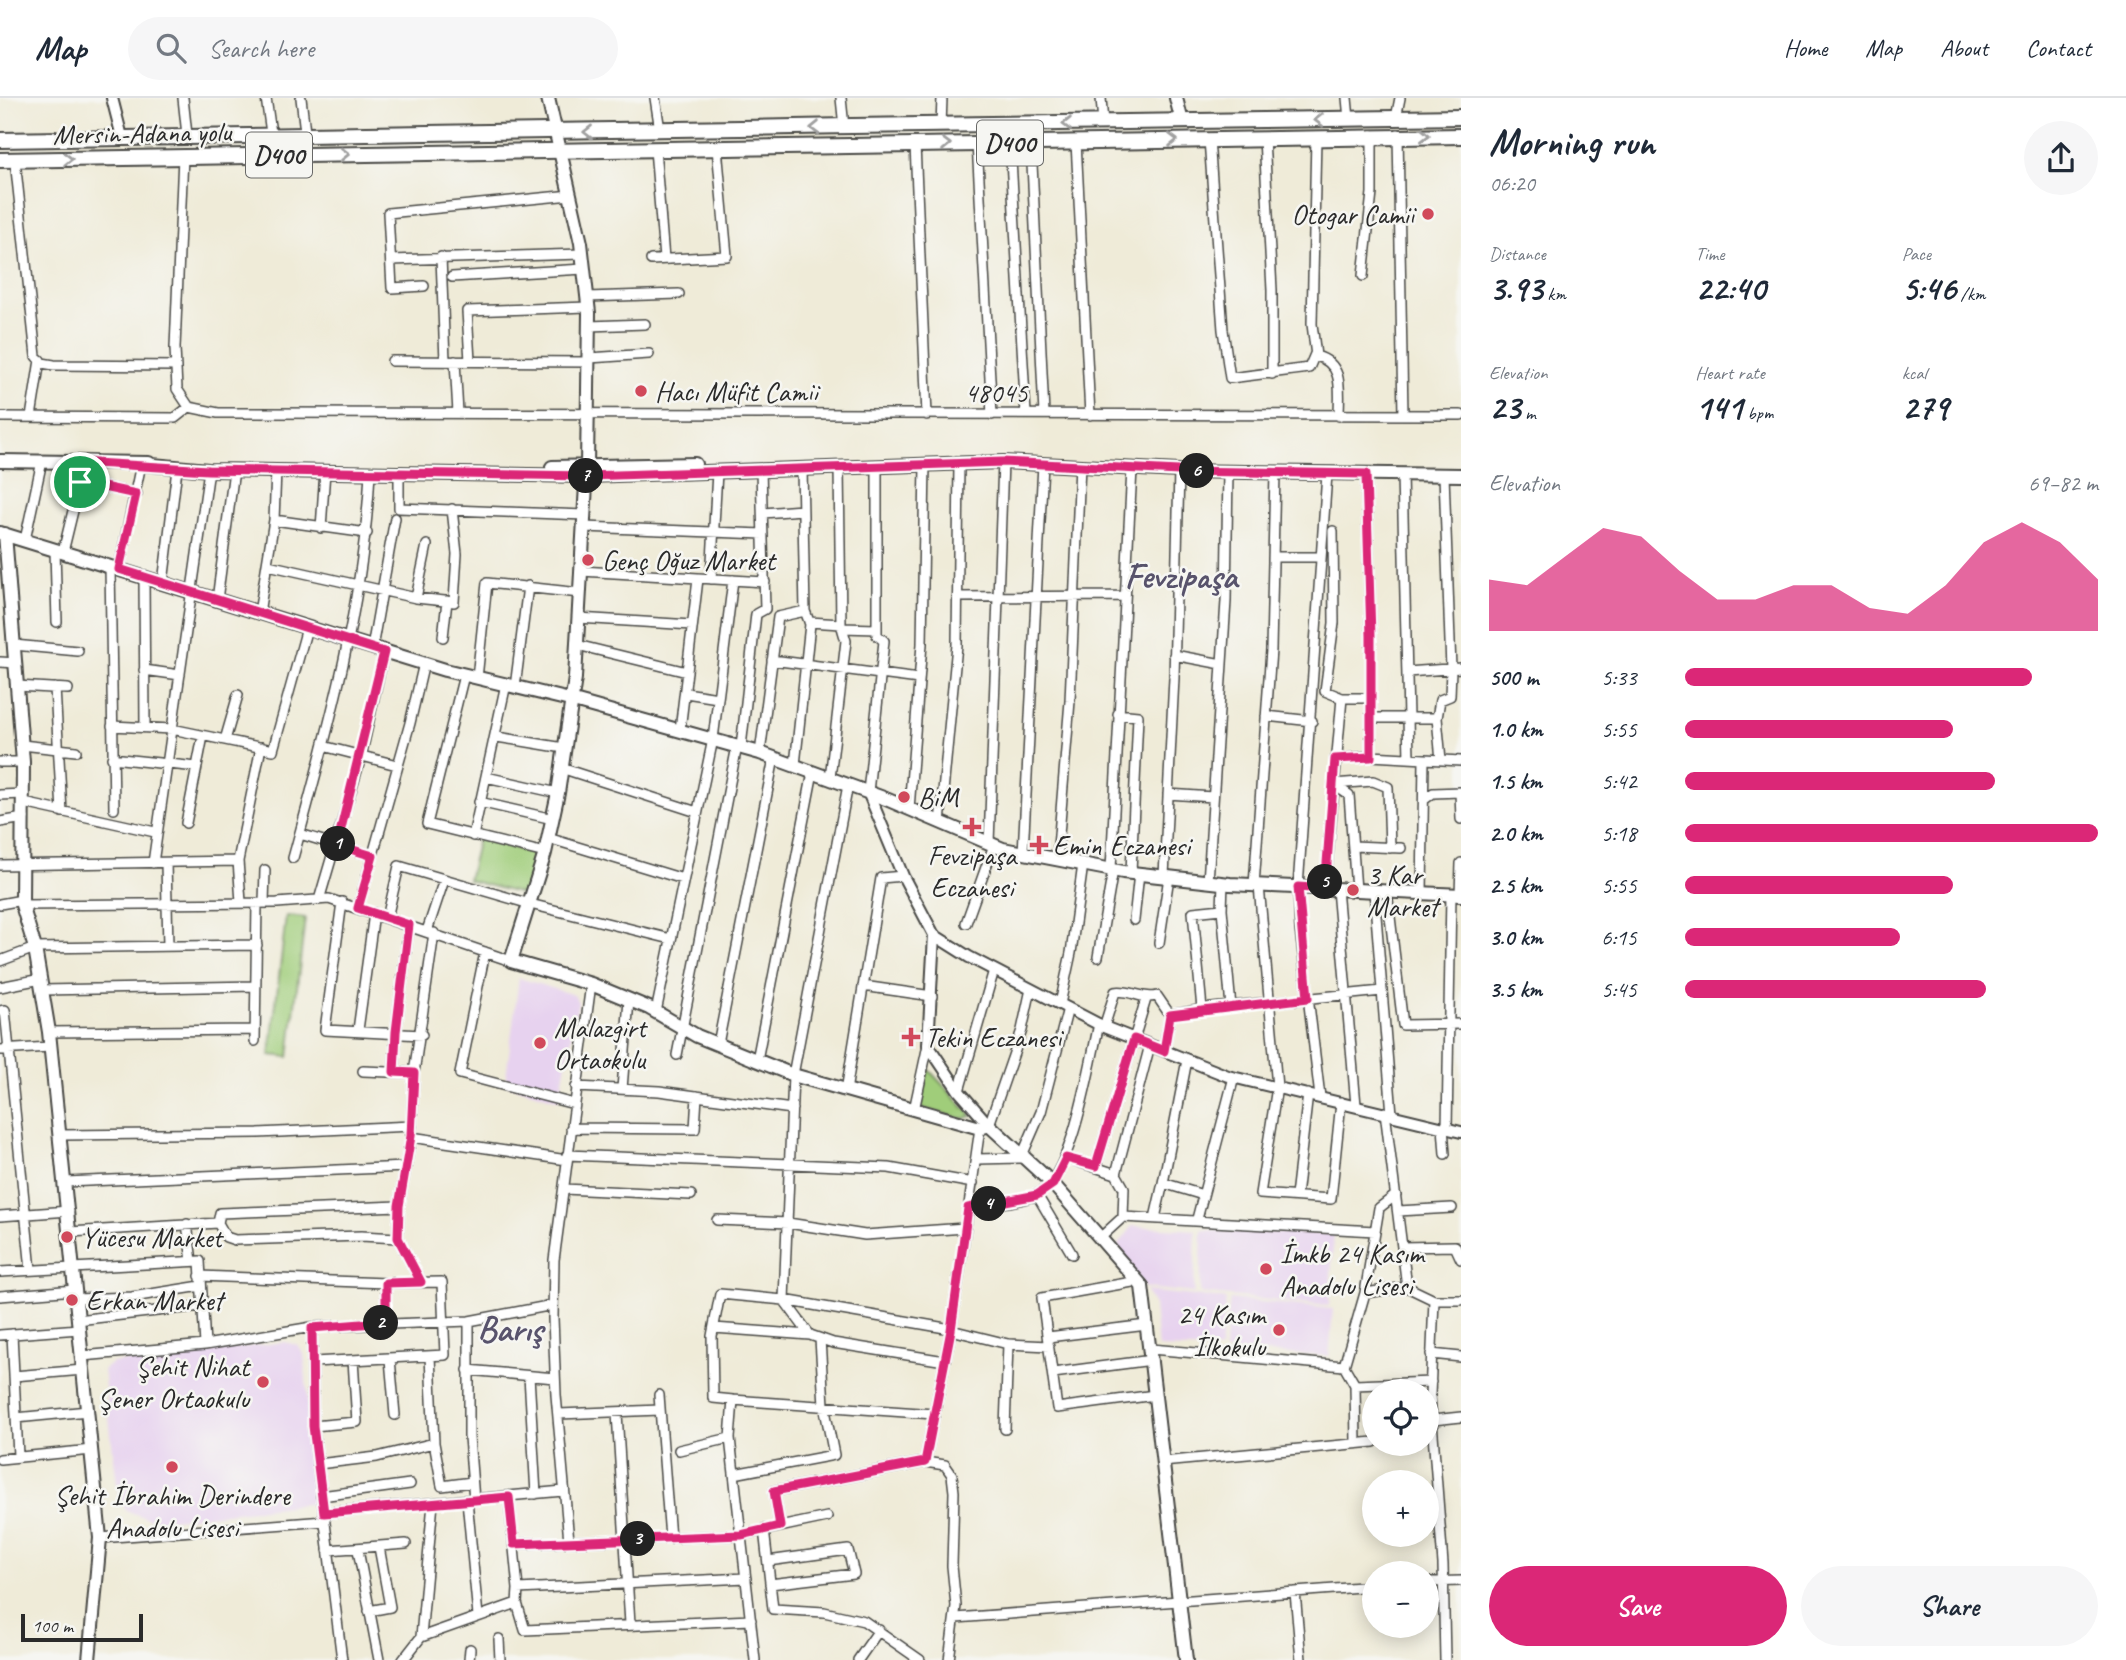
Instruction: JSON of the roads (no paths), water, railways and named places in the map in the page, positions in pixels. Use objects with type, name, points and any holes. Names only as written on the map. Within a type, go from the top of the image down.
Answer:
[{"type":"highway","name":"Mersin-Adana yolu","points":[[0,140],[305,132],[554,132],[1461,117]]},
{"type":"highway","name":"Mersin-Adana yolu","points":[[7,160],[1316,138],[1398,134],[1461,136]]},
{"type":"main road","points":[[548,98],[571,195],[588,302],[587,471],[576,645],[558,793],[545,853],[511,961],[591,984],[656,1012],[718,1044],[793,1075],[914,1110],[984,1126],[1053,1184],[1142,1286],[1186,1660]]},
{"type":"main road","points":[[1176,98],[1182,122]]},
{"type":"main road","points":[[141,464],[208,470],[370,472],[587,471],[856,460],[877,465]]},
{"type":"main road","points":[[0,461],[717,472],[1003,462],[1179,471],[1461,475]]},
{"type":"main road","points":[[1080,465],[1137,461],[1461,468]]},
{"type":"main road","points":[[89,1660],[100,1538],[49,1032],[35,948],[22,902],[23,762],[3,534],[378,650],[760,753],[868,792],[992,844],[1023,853],[1135,873],[1223,883],[1457,894]]},
{"type":"street","points":[[113,98],[122,137]]},
{"type":"street","points":[[183,98],[187,135]]},
{"type":"street","points":[[266,98],[271,133]]},
{"type":"street","points":[[301,98],[305,132]]},
{"type":"street","points":[[655,98],[660,130]]},
{"type":"street","points":[[841,98],[844,127]]},
{"type":"street","points":[[940,126],[942,98]]},
{"type":"street","points":[[1101,98],[1103,123]]},
{"type":"street","points":[[1347,98],[1349,119]]},
{"type":"street","points":[[1396,118],[1400,98]]},
{"type":"street","points":[[1398,134],[1403,415]]},
{"type":"street","points":[[1363,276],[1372,193],[1372,135]]},
{"type":"street","points":[[1264,138],[1272,290],[1272,374]]},
{"type":"street","points":[[1209,139],[1223,330],[1230,378],[1309,368],[1315,354],[1312,324],[1316,138]]},
{"type":"street","points":[[1076,142],[1090,415]]},
{"type":"street","points":[[1010,143],[1026,414]]},
{"type":"street","points":[[1031,143],[1044,414]]},
{"type":"street","points":[[977,144],[992,415]]},
{"type":"street","points":[[915,145],[927,415]]},
{"type":"street","points":[[655,149],[664,259]]},
{"type":"street","points":[[651,260],[727,256],[717,149]]},
{"type":"street","points":[[0,416],[174,418],[189,407],[177,389],[176,366],[183,156]]},
{"type":"street","points":[[7,160],[36,356],[54,365],[176,366]]},
{"type":"street","points":[[424,286],[392,288],[388,213],[571,195]]},
{"type":"street","points":[[391,260],[582,254]]},
{"type":"street","points":[[441,257],[450,361],[458,413]]},
{"type":"street","points":[[452,277],[584,269]]},
{"type":"street","points":[[470,361],[467,311],[679,294]]},
{"type":"street","points":[[589,326],[645,324]]},
{"type":"street","points":[[392,361],[589,360],[649,354]]},
{"type":"street","points":[[1315,354],[1328,360],[1340,376],[1339,416]]},
{"type":"street","points":[[31,417],[40,360]]},
{"type":"street","name":"48045","points":[[189,407],[218,413],[1461,415]]},
{"type":"street","points":[[24,540],[42,461]]},
{"type":"street","points":[[57,622],[59,551],[80,482],[79,462]]},
{"type":"street","points":[[966,923],[992,844],[1003,462]]},
{"type":"street","points":[[940,823],[957,645],[959,463]]},
{"type":"street","points":[[114,809],[112,726],[115,568],[136,494],[141,464]]},
{"type":"street","points":[[909,809],[919,679],[925,464]]},
{"type":"street","points":[[1023,853],[1043,464]]},
{"type":"street","points":[[877,465],[877,635],[884,640],[868,792],[903,876],[934,934],[928,1045],[914,1110]]},
{"type":"street","points":[[1058,859],[1075,595],[1080,465]]},
{"type":"street","points":[[163,583],[177,468]]},
{"type":"street","points":[[830,778],[846,641],[842,626],[839,468]]},
{"type":"street","points":[[794,765],[809,622],[805,611],[802,469]]},
{"type":"street","points":[[1098,957],[1112,869],[1132,469]]},
{"type":"street","points":[[153,863],[155,832],[208,470]]},
{"type":"street","points":[[217,600],[234,470]]},
{"type":"street","points":[[677,1055],[739,747],[756,614],[765,609],[761,470]]},
{"type":"street","points":[[260,613],[274,520],[276,471]]},
{"type":"street","points":[[321,528],[325,471]]},
{"type":"street","points":[[1159,943],[1167,877],[1179,471]]},
{"type":"street","points":[[293,858],[349,641],[368,533],[370,472]]},
{"type":"street","points":[[399,472],[399,508],[452,509],[763,534]]},
{"type":"street","points":[[711,579],[717,472]]},
{"type":"street","points":[[1208,881],[1222,664],[1228,472]]},
{"type":"street","points":[[1275,473],[1257,885],[1277,1087],[1260,1194],[1331,1199],[1341,1102]]},
{"type":"street","points":[[1320,1097],[1298,887],[1312,721],[1327,474]]},
{"type":"street","points":[[1366,474],[1371,757]]},
{"type":"street","points":[[1402,475],[1409,758]]},
{"type":"street","points":[[1441,760],[1437,718],[1440,701],[1450,696],[1456,668],[1444,475]]},
{"type":"street","points":[[80,482],[136,494]]},
{"type":"street","points":[[268,565],[416,598],[453,602],[457,554],[452,509]]},
{"type":"street","points":[[763,513],[802,510]]},
{"type":"street","points":[[319,900],[361,757],[378,650],[382,591],[395,518]]},
{"type":"street","points":[[274,520],[368,533]]},
{"type":"street","points":[[1333,531],[1334,622],[1325,691],[1342,698],[1371,698]]},
{"type":"street","points":[[416,598],[427,545]]},
{"type":"street","points":[[1273,557],[1321,557]]},
{"type":"street","points":[[581,571],[765,582]]},
{"type":"street","points":[[144,576],[145,727]]},
{"type":"street","points":[[680,730],[698,579]]},
{"type":"street","points":[[656,1012],[713,739],[733,580]]},
{"type":"street","points":[[545,853],[426,824],[470,676],[488,583],[580,593]]},
{"type":"street","points":[[473,836],[479,802],[511,685],[528,586]]},
{"type":"street","points":[[958,597],[1124,596]]},
{"type":"street","points":[[443,636],[447,601]]},
{"type":"street","points":[[760,753],[778,617],[805,611]]},
{"type":"street","points":[[578,618],[692,625]]},
{"type":"street","points":[[809,622],[877,629]]},
{"type":"street","points":[[112,726],[172,729],[273,750],[307,628]]},
{"type":"street","points":[[14,645],[78,651]]},
{"type":"street","points":[[576,645],[687,672]]},
{"type":"street","points":[[1174,655],[1222,664]]},
{"type":"street","points":[[772,660],[919,679]]},
{"type":"street","points":[[0,662],[16,663]]},
{"type":"street","points":[[358,908],[424,663]]},
{"type":"street","points":[[1408,672],[1456,668]]},
{"type":"street","points":[[144,670],[180,675]]},
{"type":"street","points":[[17,686],[68,688]]},
{"type":"street","points":[[55,688],[62,812]]},
{"type":"street","points":[[686,693],[718,698]]},
{"type":"street","points":[[225,740],[238,695]]},
{"type":"street","points":[[1342,698],[1333,784],[1331,889],[1356,1105]]},
{"type":"street","points":[[1118,714],[1138,716],[1135,919]]},
{"type":"street","points":[[1266,716],[1312,721]]},
{"type":"street","points":[[1371,718],[1437,718]]},
{"type":"street","points":[[186,823],[203,736]]},
{"type":"street","points":[[497,737],[564,748]]},
{"type":"street","points":[[22,745],[76,751]]},
{"type":"street","points":[[323,746],[397,765]]},
{"type":"street","points":[[241,902],[238,862],[261,747]]},
{"type":"street","points":[[1335,759],[1371,757],[1461,761]]},
{"type":"street","points":[[112,758],[197,767]]},
{"type":"street","points":[[718,1044],[774,758]]},
{"type":"street","points":[[1422,893],[1424,759]]},
{"type":"street","points":[[0,762],[23,762]]},
{"type":"street","points":[[561,768],[697,812]]},
{"type":"street","points":[[757,1060],[813,772]]},
{"type":"street","points":[[486,777],[558,793]]},
{"type":"street","points":[[1333,784],[1373,781],[1388,787],[1390,848]]},
{"type":"street","points":[[1333,784],[1349,794],[1356,890]]},
{"type":"street","points":[[810,1335],[784,1300],[793,1075],[848,785]]},
{"type":"street","points":[[1424,799],[1433,793],[1460,792],[1461,819]]},
{"type":"street","points":[[0,794],[62,812],[155,832]]},
{"type":"street","points":[[1168,794],[1213,797]]},
{"type":"street","points":[[479,802],[553,819]]},
{"type":"street","points":[[0,822],[24,818]]},
{"type":"street","points":[[300,834],[373,856]]},
{"type":"street","points":[[548,838],[683,879]]},
{"type":"street","points":[[1353,846],[1401,848]]},
{"type":"street","points":[[0,865],[238,862]]},
{"type":"street","points":[[166,863],[168,946]]},
{"type":"street","points":[[1445,1154],[1448,1024],[1461,863]]},
{"type":"street","points":[[977,1159],[1021,1158],[1041,1112],[1064,1006],[1083,864]]},
{"type":"street","points":[[387,918],[399,866],[530,904],[671,939]]},
{"type":"street","points":[[255,1041],[257,945],[265,870]]},
{"type":"street","points":[[846,1091],[881,878],[903,876]]},
{"type":"street","points":[[421,1282],[398,1238],[399,1206],[411,1131],[414,1073],[422,1035],[431,932],[444,880]]},
{"type":"street","points":[[1223,883],[1222,909],[1231,1007]]},
{"type":"street","points":[[1374,891],[1389,1113],[1407,1287]]},
{"type":"street","points":[[1388,892],[1402,1025],[1461,1024]]},
{"type":"street","points":[[0,904],[260,903],[319,900],[342,902],[511,961]]},
{"type":"street","points":[[342,902],[325,1030],[422,1035]]},
{"type":"street","points":[[1205,1009],[1202,1009],[1194,912],[1222,909]]},
{"type":"street","points":[[358,1030],[374,913]]},
{"type":"street","points":[[394,1072],[409,925]]},
{"type":"street","points":[[934,934],[994,970],[1101,1026],[1187,1060],[1234,1077],[1461,1132]]},
{"type":"street","points":[[0,961],[35,948],[257,945]]},
{"type":"street","points":[[485,952],[460,1074],[574,1104]]},
{"type":"street","points":[[959,1091],[994,970]]},
{"type":"street","points":[[569,1541],[555,1378],[554,1260],[591,984]]},
{"type":"street","points":[[0,987],[257,986]]},
{"type":"street","points":[[863,986],[932,996]]},
{"type":"street","points":[[925,1462],[951,1329],[968,1208],[984,1126],[1022,1030],[1031,989]]},
{"type":"street","points":[[968,1208],[1037,1195],[1053,1184],[1066,1158],[1101,1026],[1115,992],[1125,990],[1146,999],[1157,996],[1170,1015],[1164,1051]]},
{"type":"street","points":[[1170,1015],[1382,991]]},
{"type":"street","points":[[1096,1166],[1146,999]]},
{"type":"street","points":[[622,1089],[629,1000]]},
{"type":"street","points":[[0,1011],[5,1010],[5,1050],[31,1270]]},
{"type":"street","points":[[49,1032],[255,1030]]},
{"type":"street","points":[[928,1045],[984,1126]]},
{"type":"street","points":[[1100,1238],[1123,1217],[1125,1192],[1116,1174],[1150,1045]]},
{"type":"street","points":[[5,1050],[50,1047]]},
{"type":"street","points":[[1155,1218],[1187,1060]]},
{"type":"street","points":[[363,1071],[414,1073]]},
{"type":"street","points":[[1197,1219],[1234,1077]]},
{"type":"street","points":[[576,1087],[697,1096],[792,1110]]},
{"type":"street","points":[[1296,1196],[1308,1094]]},
{"type":"street","points":[[571,1128],[695,1129],[697,1096]]},
{"type":"street","points":[[61,1135],[411,1131],[567,1158],[790,1162],[889,1168],[973,1183]]},
{"type":"street","points":[[1066,1158],[1116,1174]]},
{"type":"street","points":[[66,1182],[406,1167]]},
{"type":"street","points":[[1163,1183],[1203,1195]]},
{"type":"street","points":[[564,1189],[691,1195]]},
{"type":"street","points":[[1037,1195],[1072,1254]]},
{"type":"street","points":[[1356,1444],[1355,1385],[1343,1366],[1365,1293],[1379,1209],[1396,1195]]},
{"type":"street","points":[[398,1238],[361,1236],[235,1240],[226,1237],[218,1223],[220,1213],[399,1206]]},
{"type":"street","points":[[1398,1211],[1452,1208]]},
{"type":"street","points":[[0,1216],[69,1211]]},
{"type":"street","points":[[1123,1217],[1197,1219],[1374,1231]]},
{"type":"street","points":[[717,1220],[788,1223],[865,1235],[965,1228]]},
{"type":"street","points":[[70,1232],[218,1223]]},
{"type":"street","points":[[187,1224],[192,1261]]},
{"type":"street","points":[[1402,1247],[1455,1246],[1461,1259]]},
{"type":"street","points":[[0,1272],[200,1261],[205,1345]]},
{"type":"street","points":[[200,1276],[386,1283],[442,1282],[445,1355],[313,1362]]},
{"type":"street","points":[[1138,1280],[1042,1298],[1057,1408],[1155,1395]]},
{"type":"street","points":[[386,1283],[386,1322]]},
{"type":"street","points":[[0,1296],[75,1294],[132,1297],[201,1286]]},
{"type":"street","points":[[1365,1293],[1407,1287],[1434,1300],[1461,1300]]},
{"type":"street","points":[[934,1414],[713,1398],[714,1328],[720,1294],[784,1300],[951,1329],[1008,1344],[1048,1342],[1147,1325]]},
{"type":"street","points":[[1431,1379],[1434,1300]]},
{"type":"street","points":[[82,1356],[205,1345],[312,1328],[386,1322],[469,1321],[553,1305]]},
{"type":"street","points":[[0,1335],[202,1306]]},
{"type":"street","points":[[469,1321],[472,1482],[470,1500],[478,1616]]},
{"type":"street","points":[[312,1328],[313,1426],[342,1660]]},
{"type":"street","points":[[714,1328],[810,1335],[945,1361]]},
{"type":"street","points":[[12,1334],[18,1456]]},
{"type":"street","points":[[734,1474],[834,1455],[835,1445],[824,1405],[820,1339]]},
{"type":"street","points":[[1005,1429],[1008,1344]]},
{"type":"street","points":[[1432,1354],[1461,1357]]},
{"type":"street","points":[[1053,1373],[1151,1355],[1343,1366]]},
{"type":"street","points":[[430,1356],[434,1443],[442,1486],[472,1482]]},
{"type":"street","points":[[390,1359],[395,1415]]},
{"type":"street","points":[[313,1426],[357,1422],[353,1360]]},
{"type":"street","points":[[14,1376],[83,1370]]},
{"type":"street","points":[[468,1370],[555,1378]]},
{"type":"street","points":[[529,1376],[536,1494]]},
{"type":"street","points":[[1355,1385],[1362,1385]]},
{"type":"street","points":[[659,1395],[670,1538]]},
{"type":"street","points":[[733,1400],[730,1438],[755,1660]]},
{"type":"street","points":[[16,1418],[88,1410]]},
{"type":"street","points":[[559,1414],[660,1410]]},
{"type":"street","points":[[617,1413],[631,1624]]},
{"type":"street","points":[[1439,1419],[1461,1417]]},
{"type":"street","points":[[679,1450],[730,1438]]},
{"type":"street","points":[[318,1464],[377,1457],[434,1443]]},
{"type":"street","points":[[1162,1462],[1362,1444]]},
{"type":"street","points":[[0,1459],[92,1450]]},
{"type":"street","points":[[1431,1456],[1445,1660]]},
{"type":"street","points":[[780,1526],[774,1491],[925,1462],[945,1465],[952,1475],[956,1618],[948,1660]]},
{"type":"street","points":[[321,1496],[410,1484]]},
{"type":"street","points":[[100,1538],[563,1491]]},
{"type":"street","points":[[509,1497],[517,1603],[525,1630],[751,1620]]},
{"type":"street","points":[[408,1658],[421,1637],[433,1503]]},
{"type":"street","points":[[514,1544],[741,1535],[827,1517]]},
{"type":"street","points":[[764,1530],[773,1609],[844,1615],[864,1621],[920,1660]]},
{"type":"street","points":[[328,1550],[358,1550],[406,1544]]},
{"type":"street","points":[[369,1611],[390,1607],[379,1547]]},
{"type":"street","points":[[358,1550],[379,1660]]},
{"type":"street","points":[[768,1561],[848,1550],[854,1574],[770,1584]]},
{"type":"street","points":[[518,1589],[628,1581],[746,1578]]},
{"type":"street","points":[[1441,1581],[1461,1581]]},
{"type":"street","points":[[956,1618],[1362,1587]]},
{"type":"street","points":[[1295,1592],[1301,1660]]},
{"type":"street","points":[[421,1637],[517,1603]]},
{"type":"street","points":[[858,1660],[879,1630]]},
{"type":"street","points":[[499,1639],[500,1660]]},
{"type":"street","points":[[469,1660],[470,1649]]},
{"type":"place","name":"Otogar Camii","points":[[1428,214]]},
{"type":"place","name":"Hacı Müfit Camii","points":[[641,391]]},
{"type":"place","name":"Genç Oğuz Market","points":[[588,560]]},
{"type":"place","name":"BiM","points":[[904,797]]},
{"type":"place","name":"Fevzipaşa Eczanesi","points":[[972,827]]},
{"type":"place","name":"Emin Eczanesi","points":[[1039,845]]},
{"type":"place","name":"3 Kar Market","points":[[1353,890]]},
{"type":"place","name":"Tekin Eczanesi","points":[[911,1037]]},
{"type":"place","name":"Malazgirt Ortaokulu","points":[[540,1043]]},
{"type":"place","name":"Yücesu Market","points":[[67,1237]]},
{"type":"place","name":"İmkb 24 Kasım Anadolu Lisesi","points":[[1266,1269]]},
{"type":"place","name":"Erkan Market","points":[[72,1300]]},
{"type":"place","name":"24 Kasım İlkokulu","points":[[1279,1330]]},
{"type":"place","name":"Şehit Nihat Şener Ortaokulu","points":[[263,1382]]},
{"type":"place","name":"Şehit İbrahim Derindere Anadolu Lisesi","points":[[172,1467]]},
{"type":"district","name":"Fevzipaşa","points":[[1181,576]]},
{"type":"district","name":"Barış","points":[[510,1329]]}]
